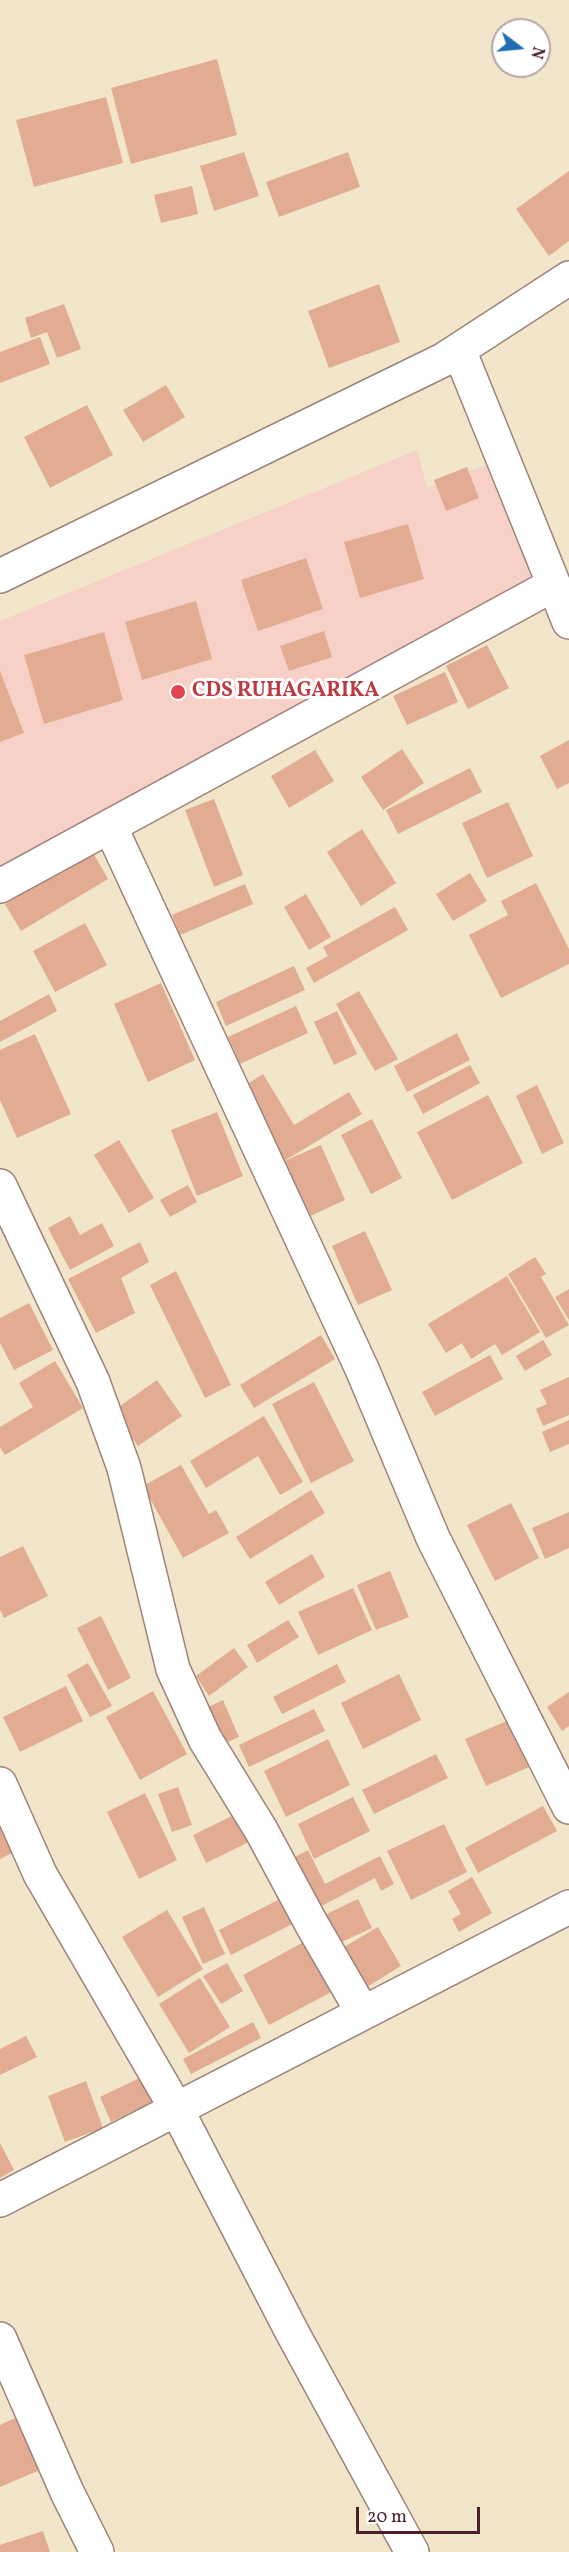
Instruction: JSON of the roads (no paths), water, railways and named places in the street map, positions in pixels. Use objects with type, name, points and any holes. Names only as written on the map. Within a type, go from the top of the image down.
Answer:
[{"type":"street","points":[[0,576],[443,360],[569,278]]},
{"type":"street","points":[[459,350],[569,622]]},
{"type":"street","points":[[0,886],[553,585]]},
{"type":"street","points":[[110,826],[362,1369],[433,1538],[569,1807]]},
{"type":"street","points":[[0,1186],[93,1382],[124,1468],[173,1669],[205,1739],[261,1830],[310,1923],[363,2013]]},
{"type":"street","points":[[0,1784],[40,1874],[177,2110],[292,2332],[412,2552]]},
{"type":"street","points":[[0,2200],[569,1907]]},
{"type":"street","points":[[0,2338],[67,2492],[97,2552]]},
{"type":"place","name":"CDS RUHAGARIKA","points":[[178,692]]}]
